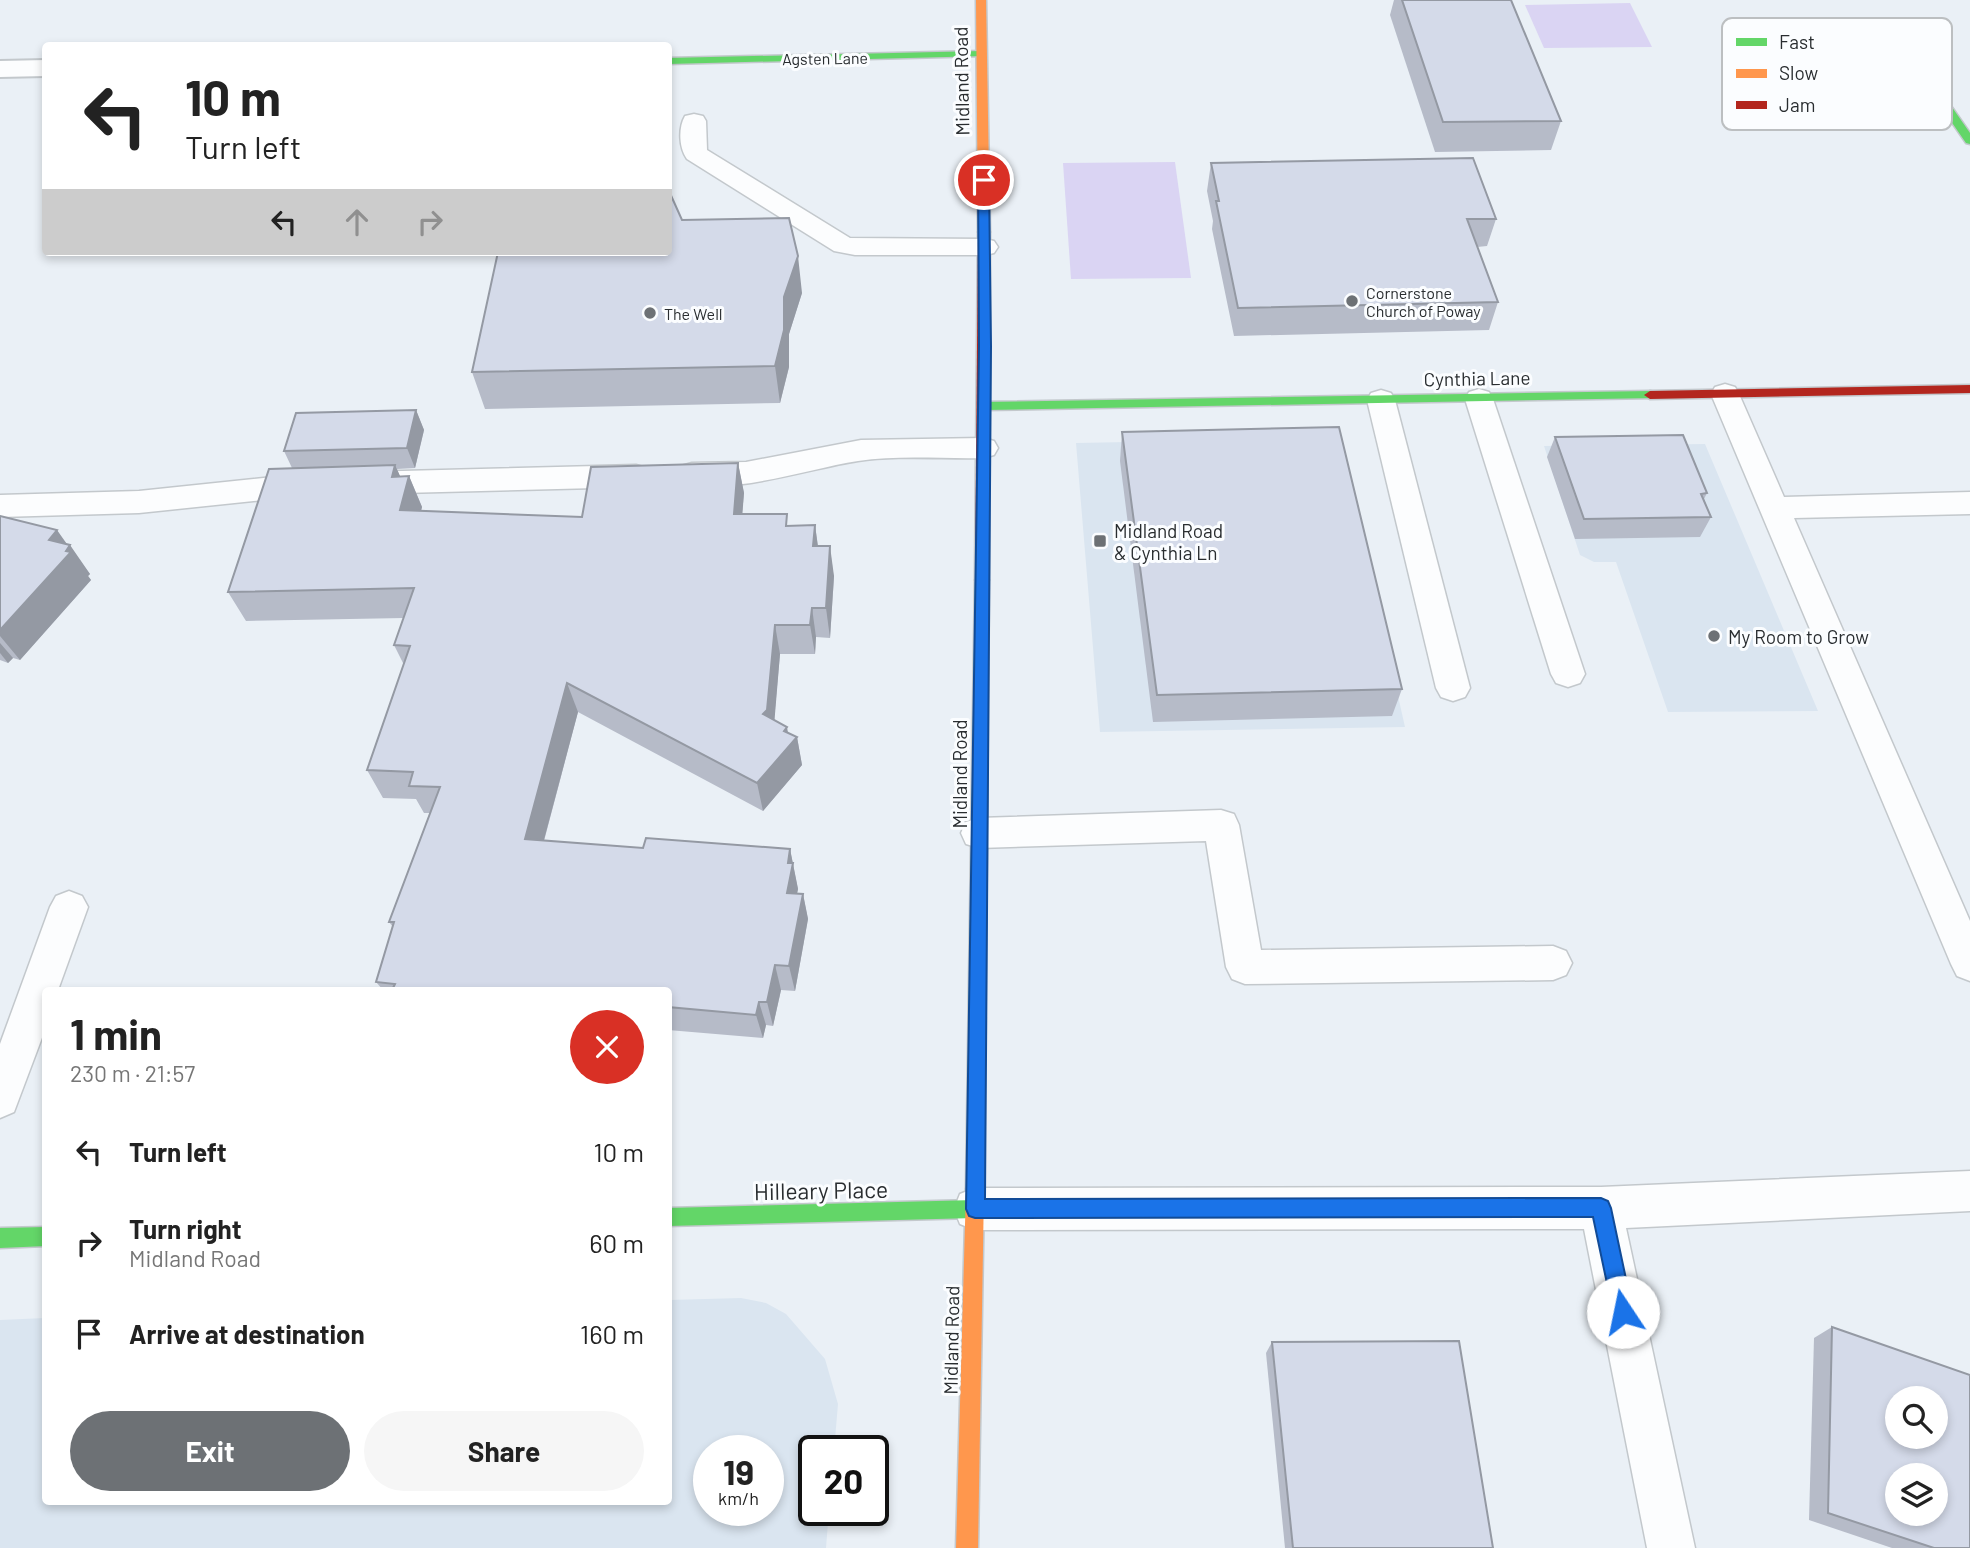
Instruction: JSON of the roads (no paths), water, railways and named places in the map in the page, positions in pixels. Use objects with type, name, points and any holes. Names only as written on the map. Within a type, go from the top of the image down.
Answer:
[{"type":"main road","name":"Midland Road","points":[[967,1548],[975,1209],[984,449],[985,247],[981,0]]},
{"type":"main road","name":"Agsten Lane","points":[[672,61],[981,54]]},
{"type":"main road","points":[[1952,115],[1970,141]]},
{"type":"main road","name":"Cynthia Lane","points":[[984,406],[1970,389]]},
{"type":"main road","name":"Hilleary Place","points":[[672,1217],[975,1209]]},
{"type":"main road","points":[[0,1238],[42,1236]]},
{"type":"street","points":[[0,69],[42,68]]},
{"type":"lane","points":[[694,121],[693,145],[696,153],[843,245],[985,247]]},
{"type":"lane","points":[[1725,394],[1970,964]]},
{"type":"lane","points":[[1479,399],[1568,674]]},
{"type":"lane","points":[[1381,400],[1453,688]]},
{"type":"lane","points":[[0,506],[139,502],[293,485],[746,473],[861,450],[984,449]]},
{"type":"lane","points":[[1774,508],[1970,503]]},
{"type":"lane","points":[[979,833],[1221,825],[1245,967],[1553,963]]},
{"type":"lane","points":[[0,1099],[69,907]]},
{"type":"lane","points":[[975,1209],[1601,1208],[1970,1191]]},
{"type":"lane","points":[[1601,1208],[1671,1548]]},
{"type":"place","name":"Cornerstone Church of Poway","points":[[1352,301]]},
{"type":"place","name":"The Well","points":[[650,313]]},
{"type":"place","name":"Midland Road & Cynthia Ln","points":[[1100,541]]},
{"type":"place","name":"My Room to Grow","points":[[1714,636]]}]
